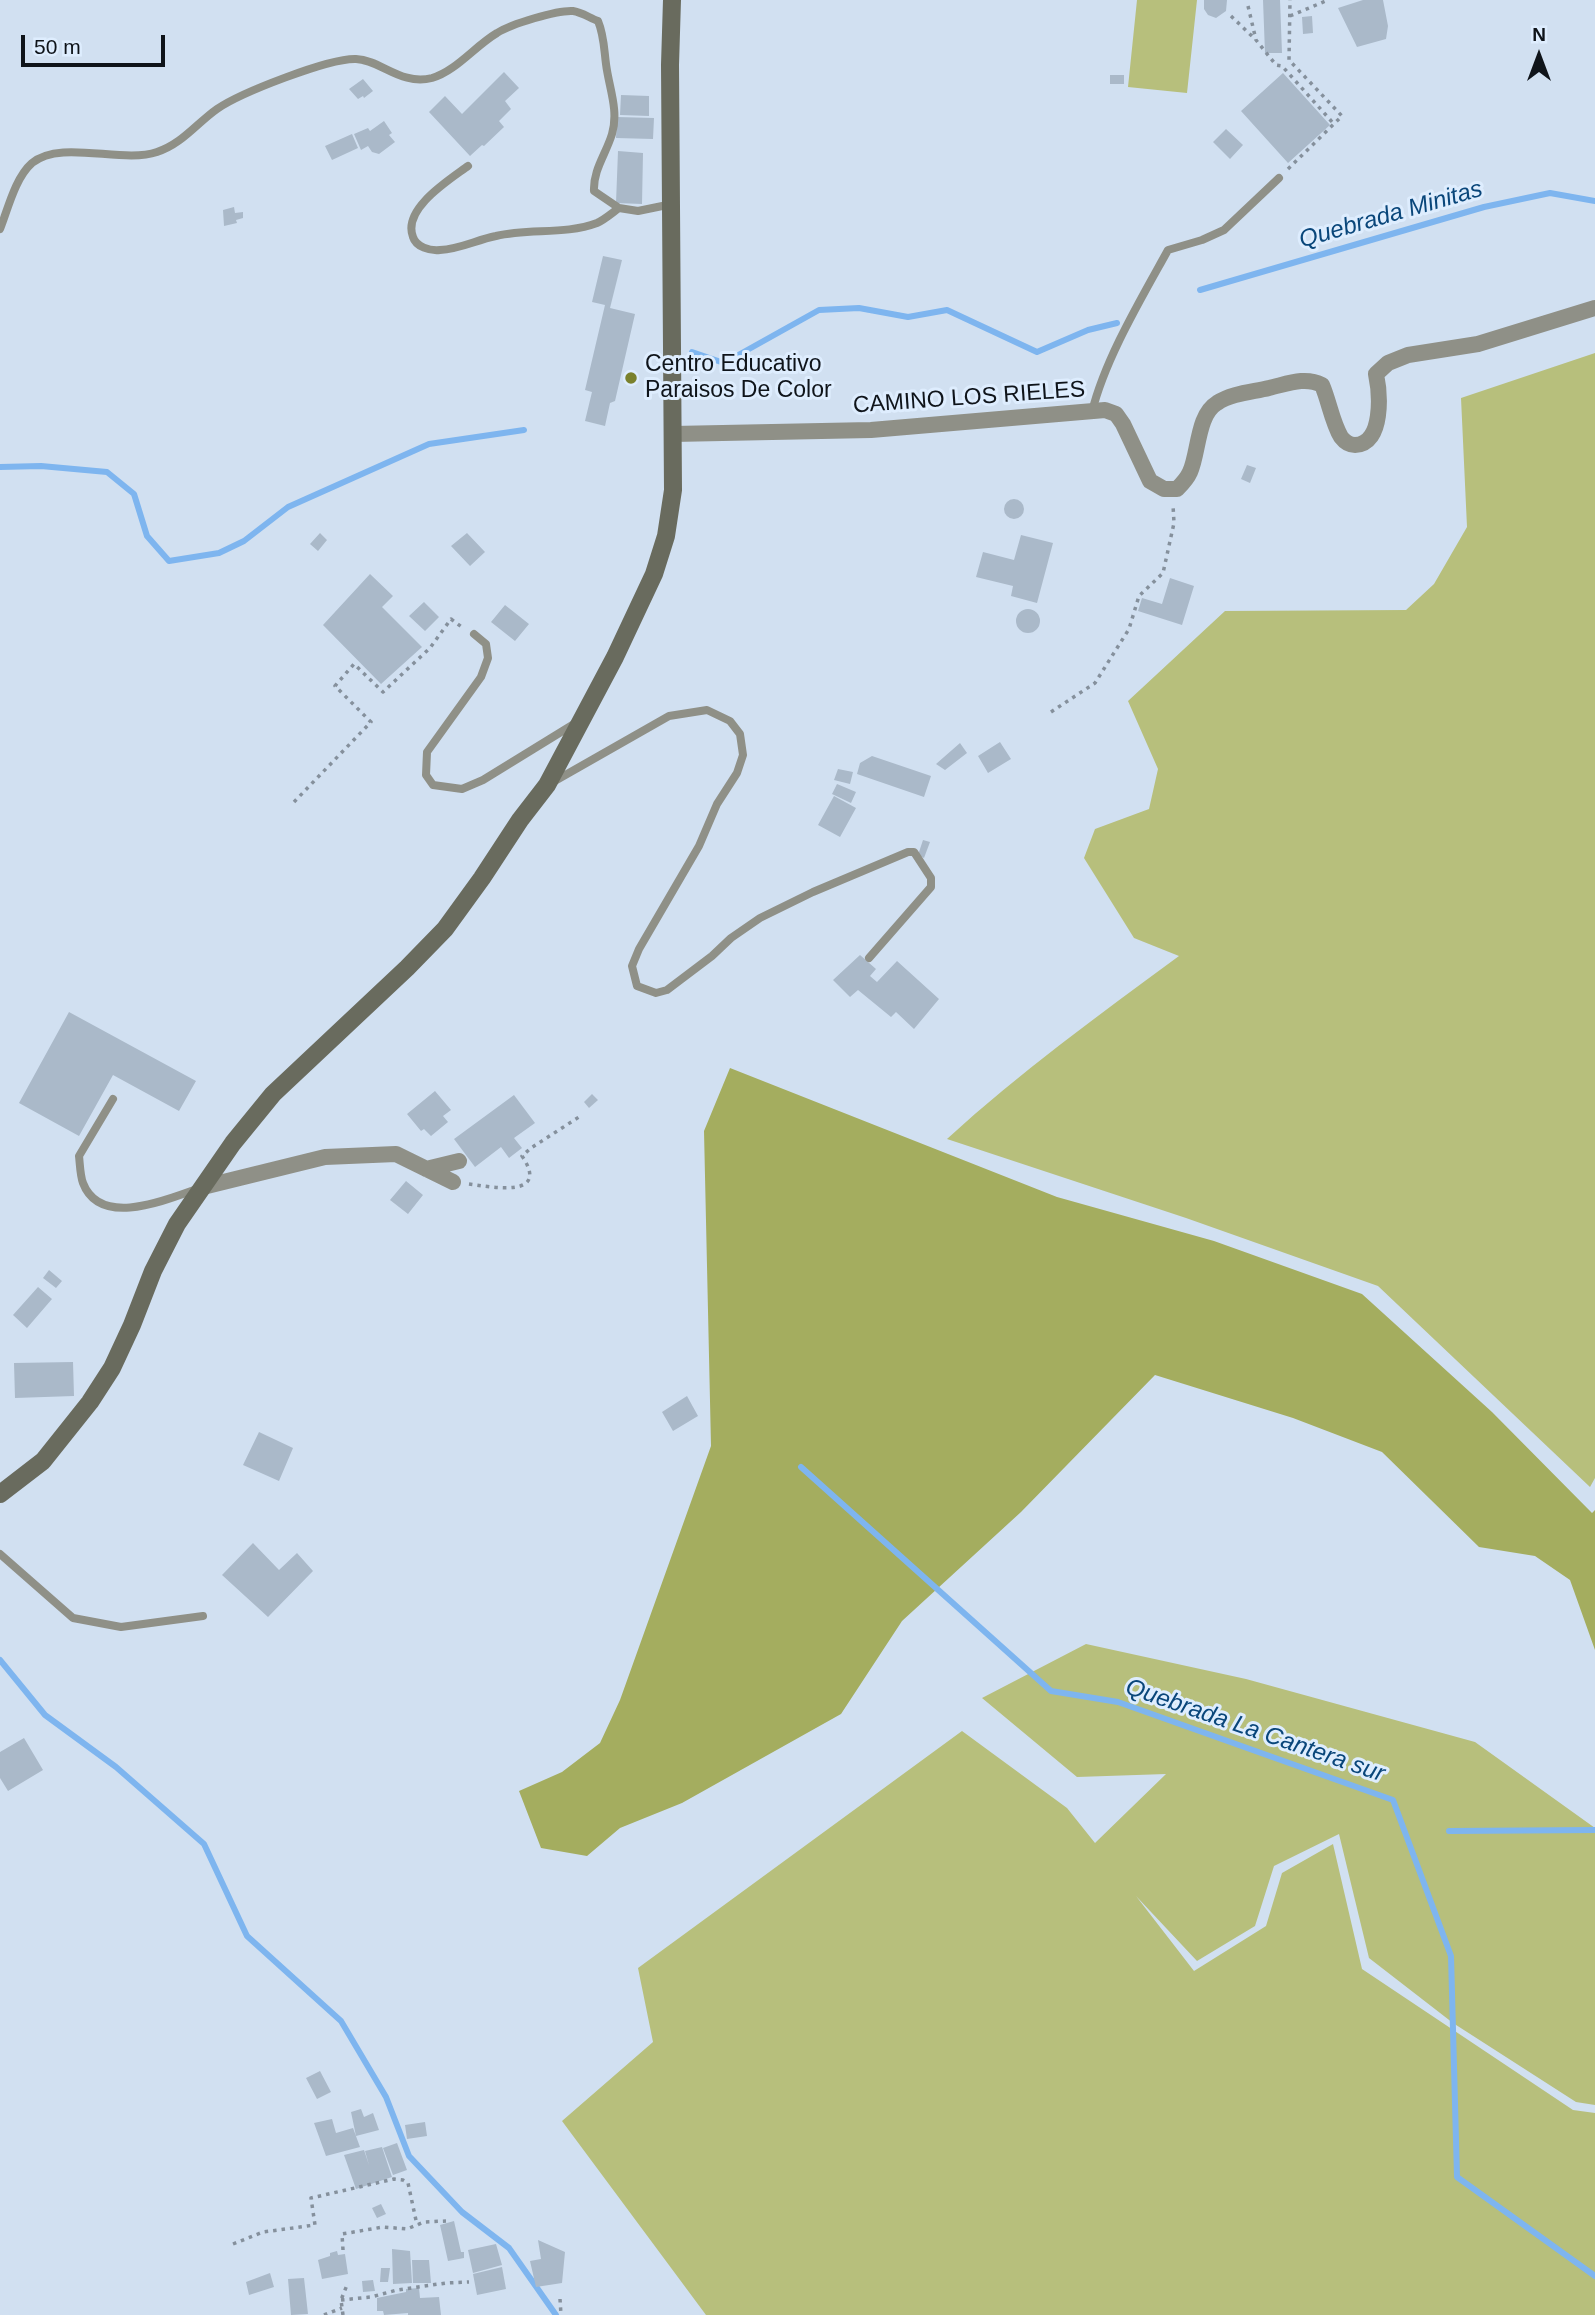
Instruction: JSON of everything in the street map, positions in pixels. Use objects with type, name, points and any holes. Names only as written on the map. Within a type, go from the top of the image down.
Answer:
[{"type":"main road","points":[[0,1494],[43,1461],[90,1402],[112,1368],[153,1271],[177,1224],[233,1143],[274,1094],[407,968],[444,929],[482,878],[547,785],[583,719],[654,574],[666,536],[673,490],[670,65],[672,0]]},
{"type":"street","points":[[1172,489],[1177,489],[1186,480],[1191,469],[1206,414],[1214,404],[1227,398],[1300,381],[1314,381],[1322,385],[1342,437],[1348,444],[1357,445],[1367,442],[1377,426],[1376,374],[1388,363],[1408,355],[1478,344],[1595,308]]},
{"type":"street","name":"CAMINO LOS RIELES","points":[[673,435],[871,430],[1105,410],[1116,414],[1150,481],[1164,489],[1172,489]]},
{"type":"street","points":[[203,1187],[325,1157],[396,1154],[453,1182]]},
{"type":"street","points":[[426,1169],[458,1161]]},
{"type":"lane","points":[[0,229],[21,177],[33,163],[46,156],[63,152],[114,155],[156,153],[173,145],[230,101],[323,65],[357,59],[407,78],[433,78],[498,32],[538,17],[573,11],[598,21],[615,99],[612,133],[599,161],[594,191],[618,208],[638,211],[672,204]]},
{"type":"lane","points":[[468,166],[446,182],[416,211],[410,228],[414,241],[421,247],[436,251],[462,248],[496,236],[568,229],[598,223],[618,208]]},
{"type":"lane","points":[[1092,412],[1099,384],[1168,250],[1224,230],[1279,178]]},
{"type":"lane","points":[[474,634],[485,645],[488,658],[481,677],[427,752],[425,775],[433,785],[462,789],[483,780],[583,719]]},
{"type":"lane","points":[[547,785],[669,716],[707,710],[721,716],[730,721],[740,734],[743,755],[737,773],[717,804],[699,846],[639,949],[632,966],[637,986],[656,993],[667,990],[760,918],[813,892],[908,852],[914,852],[932,878],[930,887],[869,958]]},
{"type":"lane","points":[[113,1099],[79,1156],[83,1184],[95,1199],[117,1208],[147,1207],[203,1187]]},
{"type":"lane","points":[[0,1554],[74,1618],[121,1627],[203,1616]]},
{"type":"path","points":[[1279,178],[1342,116],[1289,60],[1290,0]]},
{"type":"path","points":[[1290,16],[1328,0]]},
{"type":"path","points":[[1248,6],[1256,40]]},
{"type":"path","points":[[1231,16],[1256,40],[1276,65],[1282,66],[1334,124]]},
{"type":"path","points":[[1051,712],[1095,683],[1129,629],[1139,596],[1163,573],[1174,523],[1172,489]]},
{"type":"path","points":[[294,802],[371,722],[335,686],[354,664],[383,692],[430,648],[451,620],[474,634]]},
{"type":"path","points":[[453,1182],[502,1189],[526,1185],[530,1175],[522,1156],[579,1117]]},
{"type":"path","points":[[233,2244],[263,2232],[315,2225],[311,2198],[394,2179],[408,2183],[417,2225]]},
{"type":"path","points":[[343,2250],[342,2234],[383,2227],[407,2229],[424,2222],[446,2221]]},
{"type":"path","points":[[341,2300],[446,2283],[469,2282]]},
{"type":"path","points":[[343,2315],[341,2300],[347,2285]]},
{"type":"path","points":[[560,2299],[561,2315]]},
{"type":"path","points":[[324,2315],[342,2308]]},
{"type":"green space","points":[[1137,0],[1197,0],[1187,93],[1128,87]]},
{"type":"green space","points":[[1595,353],[1595,1478],[1590,1487],[1378,1286],[1186,1218],[947,1139],[1031,1067],[1179,956],[1134,938],[1084,858],[1095,829],[1149,809],[1158,769],[1128,701],[1225,611],[1406,610],[1434,584],[1467,527],[1461,398]]},
{"type":"green space","points":[[730,1068],[1057,1197],[1214,1241],[1362,1294],[1492,1412],[1592,1513],[1595,1510],[1595,1650],[1570,1580],[1535,1556],[1479,1547],[1382,1452],[1293,1418],[1155,1375],[1021,1512],[902,1621],[841,1714],[682,1803],[620,1828],[587,1856],[541,1848],[519,1791],[562,1772],[600,1743],[620,1700],[711,1446],[704,1131]]},
{"type":"green space","points":[[1086,1644],[1246,1679],[1475,1742],[1595,1828],[1595,2105],[1576,2102],[1453,2023],[1369,1958],[1339,1834],[1274,1866],[1255,1926],[1197,1961],[1136,1896],[1194,1971],[1266,1926],[1282,1873],[1333,1844],[1362,1969],[1573,2110],[1595,2113],[1595,2315],[706,2315],[562,2121],[653,2042],[638,1968],[962,1731],[1067,1808],[1095,1843],[1166,1774],[1077,1777],[982,1698]]},
{"type":"building","points":[[1204,0],[1227,0],[1226,11],[1216,18],[1208,15],[1204,9]]},
{"type":"building","points":[[1263,0],[1280,0],[1282,53],[1265,53]]},
{"type":"building","points":[[1363,0],[1383,0],[1388,26],[1386,39],[1357,47],[1338,8]]},
{"type":"building","points":[[1312,16],[1313,33],[1303,34],[1302,17]]},
{"type":"building","points":[[504,72],[519,88],[505,101],[511,109],[499,121],[504,127],[470,156],[429,112],[445,96],[462,114]]},
{"type":"building","points":[[1283,73],[1330,125],[1288,163],[1241,111]]},
{"type":"building","points":[[1110,75],[1124,75],[1124,84],[1110,84]]},
{"type":"building","points":[[363,79],[373,91],[358,99],[349,89]]},
{"type":"building","points":[[621,95],[649,96],[649,116],[620,115]]},
{"type":"building","points":[[617,117],[654,118],[653,139],[616,138]]},
{"type":"building","points":[[384,121],[395,142],[379,154],[372,152],[368,146],[361,150],[354,134],[368,128],[370,131]]},
{"type":"building","points":[[1226,129],[1243,145],[1230,159],[1213,142]]},
{"type":"building","points":[[352,134],[358,148],[332,160],[325,146]]},
{"type":"building","points":[[618,151],[643,153],[642,204],[616,203]]},
{"type":"building","points":[[234,207],[235,213],[243,212],[243,218],[236,220],[237,223],[224,226],[223,210]]},
{"type":"building","points":[[603,256],[622,260],[610,308],[635,314],[615,401],[610,403],[605,426],[585,421],[592,392],[585,390],[605,305],[592,302]]},
{"type":"building","points":[[1247,465],[1256,468],[1250,483],[1241,479]]},
{"type":"building","points":[[1014,499],[1021,502],[1024,509],[1021,516],[1014,519],[1007,516],[1004,509],[1007,502]]},
{"type":"building","points":[[320,533],[327,540],[318,551],[310,544]]},
{"type":"building","points":[[467,533],[485,552],[470,566],[451,546]]},
{"type":"building","points":[[1021,535],[1053,543],[1037,603],[1011,596],[1013,586],[976,577],[983,552],[1014,560]]},
{"type":"building","points":[[370,574],[393,596],[382,607],[422,647],[381,684],[323,625]]},
{"type":"building","points":[[1170,578],[1194,586],[1182,625],[1138,611],[1142,598],[1162,604]]},
{"type":"building","points":[[424,602],[439,617],[425,631],[409,616]]},
{"type":"building","points":[[505,605],[529,624],[515,641],[491,622]]},
{"type":"building","points":[[1028,609],[1039,616],[1040,621],[1033,632],[1028,633],[1017,626],[1016,621],[1023,610]]},
{"type":"building","points":[[1000,742],[1011,759],[988,773],[978,756]]},
{"type":"building","points":[[960,743],[967,753],[945,770],[936,764]]},
{"type":"building","points":[[872,756],[931,776],[924,797],[857,774],[860,763]]},
{"type":"building","points":[[838,769],[853,772],[850,784],[834,780]]},
{"type":"building","points":[[837,784],[856,792],[851,803],[832,794]]},
{"type":"building","points":[[834,796],[856,808],[840,837],[818,825]]},
{"type":"building","points":[[923,840],[930,842],[924,858],[918,855]]},
{"type":"building","points":[[860,955],[876,969],[870,976],[877,982],[897,961],[939,999],[914,1029],[896,1012],[891,1017],[858,990],[850,997],[833,980]]},
{"type":"building","points":[[69,1012],[196,1081],[179,1111],[113,1075],[79,1136],[19,1103]]},
{"type":"building","points":[[435,1091],[451,1110],[443,1116],[448,1122],[431,1136],[424,1129],[421,1131],[407,1114]]},
{"type":"building","points":[[592,1094],[598,1100],[589,1108],[584,1102]]},
{"type":"building","points":[[514,1095],[535,1123],[514,1138],[522,1148],[509,1158],[501,1147],[475,1167],[454,1139]]},
{"type":"building","points":[[406,1181],[423,1195],[408,1214],[390,1200]]},
{"type":"building","points":[[49,1270],[62,1281],[56,1288],[43,1278]]},
{"type":"building","points":[[38,1287],[52,1299],[27,1328],[13,1315]]},
{"type":"building","points":[[73,1362],[74,1396],[15,1398],[14,1363]]},
{"type":"building","points":[[687,1396],[698,1416],[673,1431],[662,1412]]},
{"type":"building","points":[[259,1432],[293,1448],[279,1481],[243,1465]]},
{"type":"building","points":[[253,1543],[279,1570],[297,1553],[313,1571],[268,1617],[222,1575]]},
{"type":"building","points":[[24,1738],[43,1770],[8,1791],[0,1778],[0,1752]]},
{"type":"building","points":[[320,2071],[331,2092],[317,2099],[306,2078]]},
{"type":"building","points":[[361,2109],[364,2117],[373,2113],[379,2130],[356,2136],[351,2112]]},
{"type":"building","points":[[332,2119],[336,2133],[353,2128],[360,2147],[326,2156],[314,2123]]},
{"type":"building","points":[[425,2122],[427,2136],[407,2139],[405,2125]]},
{"type":"building","points":[[397,2143],[407,2170],[393,2175],[383,2148]]},
{"type":"building","points":[[382,2147],[392,2177],[356,2189],[344,2155],[364,2150],[369,2165],[365,2151]]},
{"type":"building","points":[[381,2204],[386,2214],[377,2218],[372,2208]]},
{"type":"building","points":[[454,2221],[464,2258],[448,2261],[440,2225]]},
{"type":"building","points":[[538,2240],[565,2252],[562,2283],[536,2287],[530,2261],[541,2259]]},
{"type":"building","points":[[496,2244],[502,2265],[473,2273],[468,2250]]},
{"type":"building","points":[[392,2249],[410,2251],[412,2283],[393,2284]]},
{"type":"building","points":[[337,2251],[338,2255],[345,2254],[348,2274],[322,2279],[318,2260]]},
{"type":"building","points":[[412,2260],[429,2260],[431,2283],[413,2283]]},
{"type":"building","points":[[502,2267],[506,2289],[477,2295],[473,2274]]},
{"type":"building","points":[[381,2268],[390,2268],[388,2282],[380,2282]]},
{"type":"building","points":[[270,2273],[274,2287],[249,2295],[246,2282]]},
{"type":"building","points":[[304,2278],[308,2314],[291,2315],[288,2279]]},
{"type":"building","points":[[373,2280],[375,2291],[363,2292],[362,2281]]},
{"type":"building","points":[[419,2288],[420,2298],[439,2297],[441,2315],[384,2315],[383,2311],[377,2311],[377,2298]]},
{"type":"waterway","name":"Quebrada Minitas","points":[[1200,290],[1484,207],[1550,193],[1595,201]]},
{"type":"waterway","name":"Quebrada Minitas","points":[[692,352],[724,363],[819,310],[859,308],[908,317],[947,310],[1037,352],[1088,330],[1117,323]]},
{"type":"waterway","name":"Quebrada Minitas","points":[[0,467],[41,466],[107,472],[134,494],[147,536],[169,561],[219,553],[244,541],[288,507],[429,444],[524,430]]},
{"type":"waterway","name":"Quebrada La Cantera sur","points":[[801,1467],[1051,1691],[1118,1702],[1393,1800],[1451,1956],[1457,2177],[1595,2276]]},
{"type":"waterway","points":[[0,1660],[45,1715],[116,1767],[204,1844],[247,1936],[341,2021],[386,2097],[409,2156],[462,2212],[509,2248],[556,2315]]},
{"type":"waterway","points":[[1449,1831],[1595,1830]]},
{"type":"place","name":"Centro Educativo Paraisos De Color","points":[[631,378]]}]
